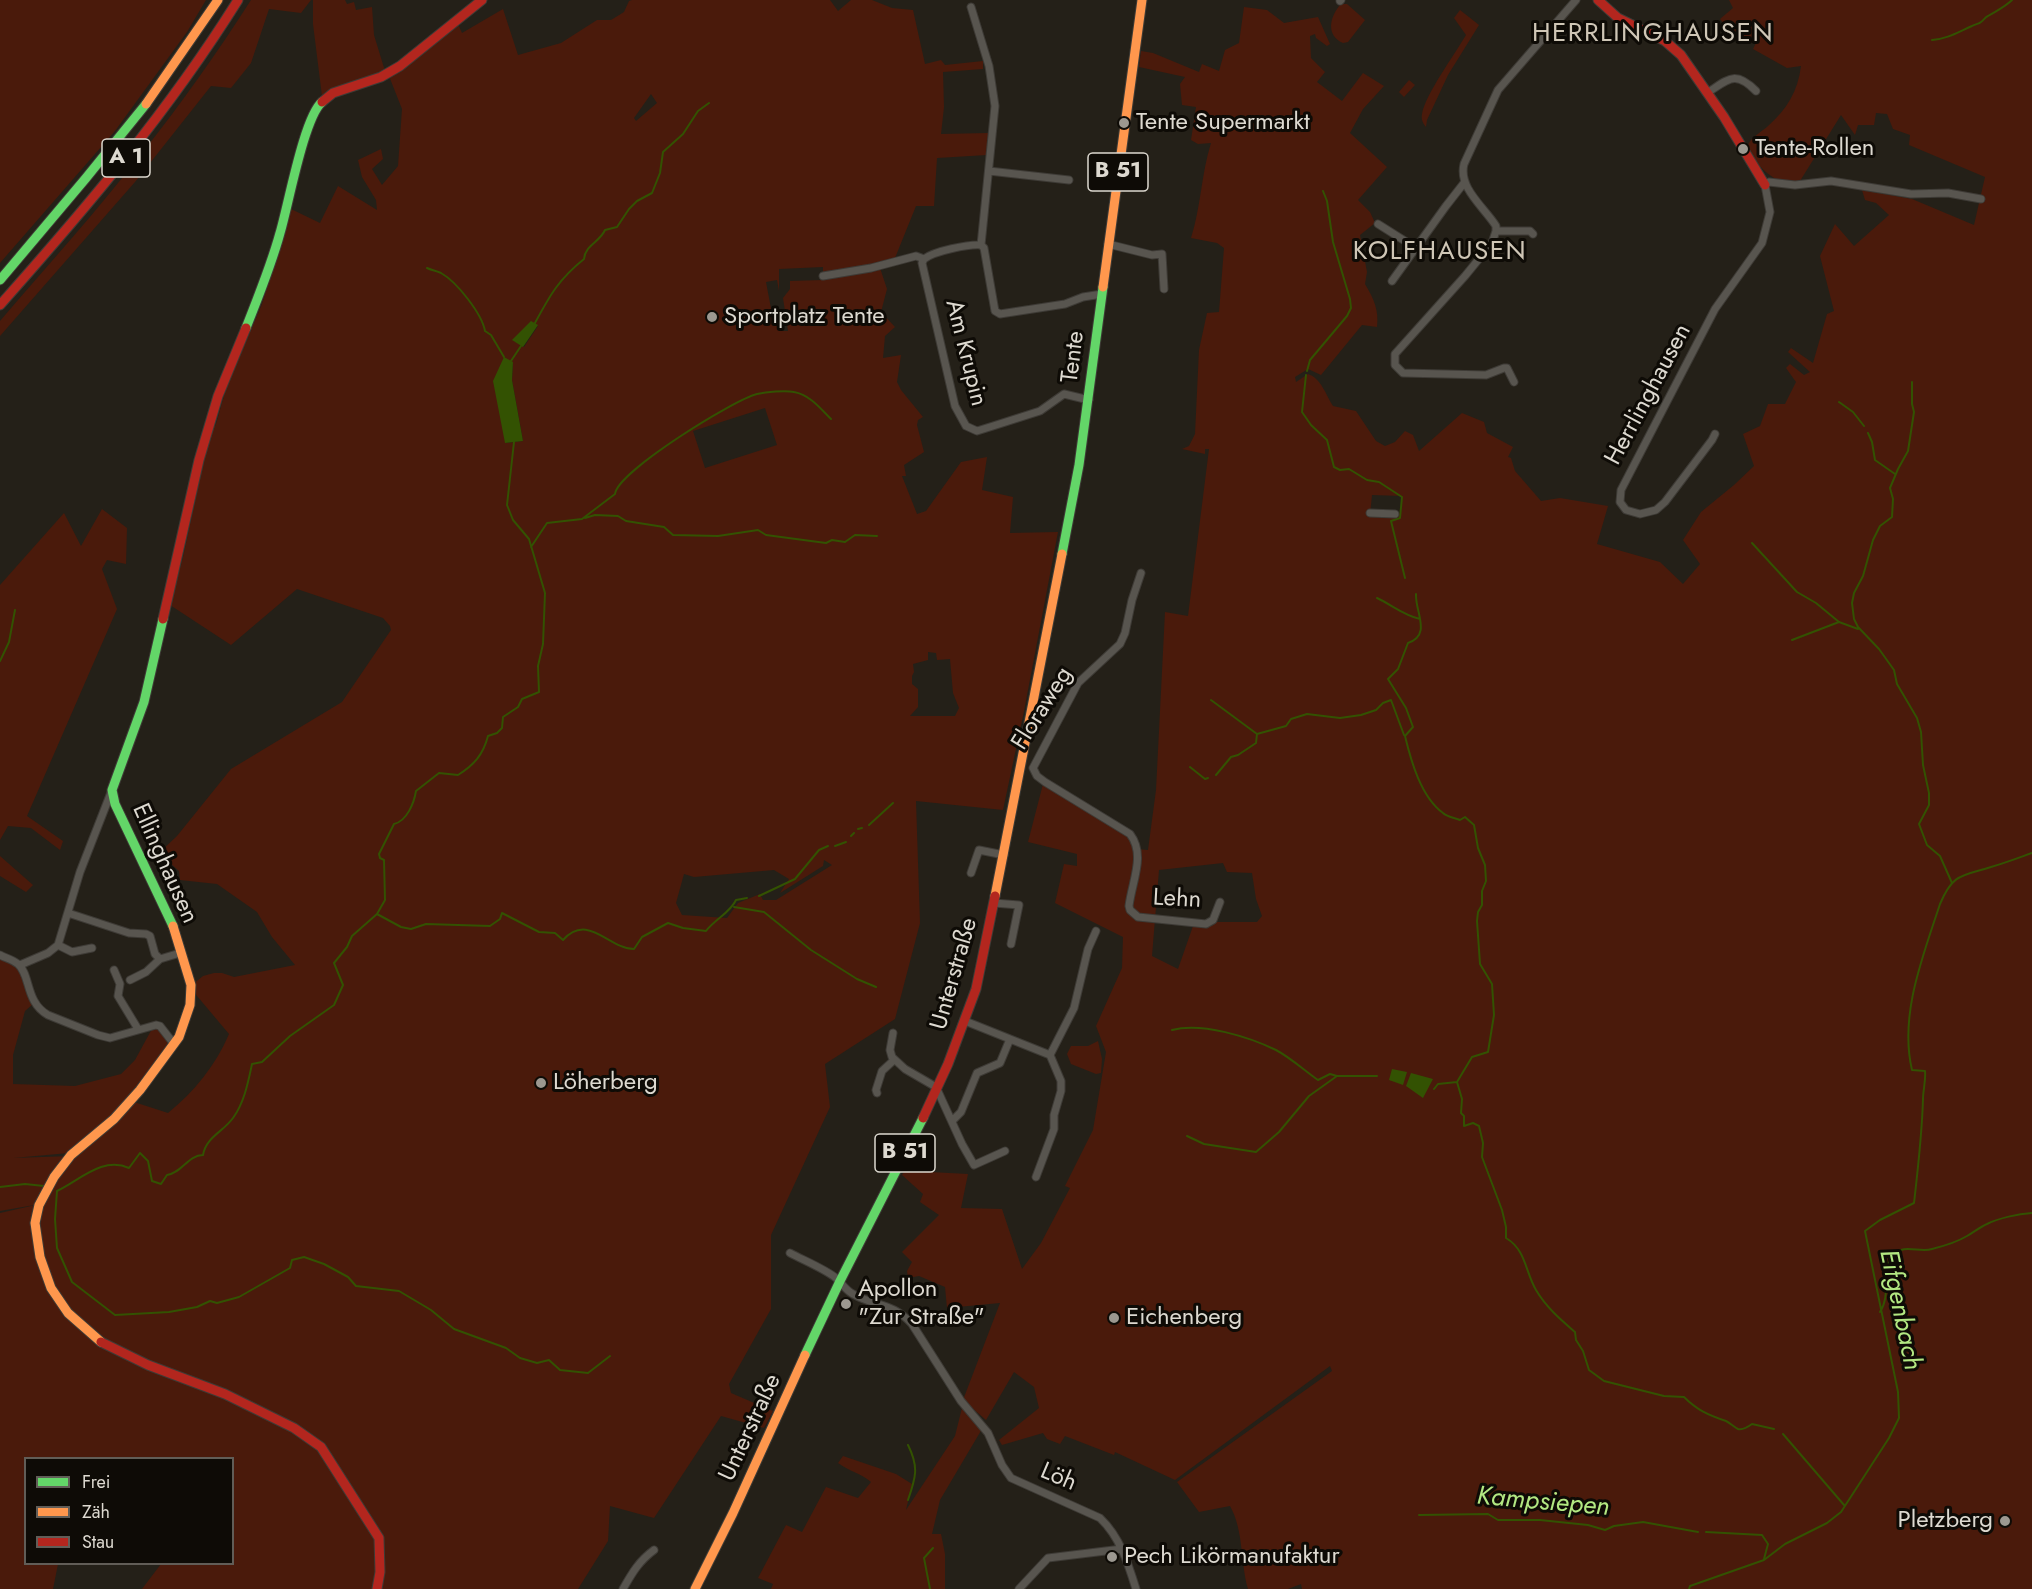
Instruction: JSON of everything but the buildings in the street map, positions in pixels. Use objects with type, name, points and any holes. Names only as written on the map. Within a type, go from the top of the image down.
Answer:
[{"type":"main road","name":"A 1","points":[[0,280],[116,144],[159,88],[218,0]]},
{"type":"main road","name":"A 1","points":[[0,305],[150,127],[201,58],[238,0]]},
{"type":"main road","name":"Ellinghausen","points":[[174,1044],[188,1016],[191,984],[172,922],[115,804],[112,790],[136,727],[172,585],[199,460],[215,406],[259,296],[280,235],[308,127],[317,106],[333,93],[381,77],[400,66],[482,0]]},
{"type":"main road","name":"Tente","points":[[1032,716],[1073,504],[1089,400],[1142,0]]},
{"type":"main road","name":"Herrlinghausen","points":[[1598,0],[1621,20],[1665,41],[1674,48],[1688,64],[1765,185]]},
{"type":"main road","name":"Unterstraße","points":[[696,1589],[840,1282],[936,1087],[965,1021],[978,981],[1032,716]]},
{"type":"main road","points":[[174,1044],[132,1100],[114,1119],[71,1155],[54,1177],[39,1205],[35,1223],[40,1257],[51,1288],[68,1313],[102,1343],[148,1365],[225,1394],[294,1428],[321,1447],[379,1538],[380,1572],[377,1589]]},
{"type":"street","points":[[1514,382],[1507,368],[1485,375],[1403,373],[1395,365],[1395,354],[1492,243],[1496,226],[1464,183],[1462,172],[1464,164],[1498,90],[1576,0]]},
{"type":"street","points":[[971,8],[989,66],[995,106],[981,245],[984,248],[995,311],[1000,314],[1065,304],[1083,297],[1102,294]]},
{"type":"street","points":[[1707,93],[1735,77],[1746,82],[1756,91]]},
{"type":"street","points":[[989,171],[1069,180]]},
{"type":"street","points":[[1765,185],[1769,182],[1786,186],[1831,182],[1911,194],[1941,193],[1982,199]]},
{"type":"street","points":[[1392,281],[1464,183]]},
{"type":"street","name":"Herrlinghausen","points":[[1715,434],[1659,508],[1640,514],[1628,511],[1622,505],[1619,498],[1620,490],[1715,309],[1764,240],[1770,212],[1765,185]]},
{"type":"street","points":[[1378,224],[1416,248]]},
{"type":"street","points":[[1496,231],[1530,231],[1533,234]]},
{"type":"street","points":[[823,276],[871,268],[916,256],[924,259],[941,252],[975,244],[981,245]]},
{"type":"street","points":[[1108,244],[1152,255],[1162,255],[1164,289]]},
{"type":"street","name":"Am Krupin","points":[[924,259],[922,263],[955,406],[966,426],[974,430],[987,429],[1040,411],[1065,394],[1089,400]]},
{"type":"street","points":[[1370,513],[1395,514]]},
{"type":"street","name":"Floraweg","points":[[1022,767],[1032,768],[1077,682],[1120,644],[1141,573]]},
{"type":"street","name":"Lehn","points":[[1032,768],[1045,782],[1130,834],[1137,843],[1139,857],[1129,906],[1132,913],[1138,917],[1206,924],[1213,920],[1220,902]]},
{"type":"street","name":"Ellinghausen","points":[[58,945],[80,872],[112,790]]},
{"type":"street","points":[[971,873],[978,850],[1004,855]]},
{"type":"street","name":"Unterstraße","points":[[994,903],[1019,905],[1011,944]]},
{"type":"street","name":"Ellinghausen","points":[[68,913],[129,933],[146,934],[150,936],[155,954],[160,959]]},
{"type":"street","points":[[1050,1055],[1074,1008],[1088,949],[1096,931]]},
{"type":"street","points":[[20,966],[48,953],[58,945],[72,952],[92,948]]},
{"type":"street","name":"Ellinghausen","points":[[130,980],[146,972],[160,959],[180,953]]},
{"type":"street","points":[[0,955],[20,966],[30,992],[41,1011],[105,1037],[115,1037],[156,1025],[160,1026],[174,1044]]},
{"type":"street","points":[[114,970],[120,984],[118,996],[138,1029]]},
{"type":"street","points":[[965,1021],[1050,1055],[1060,1079],[1061,1092],[1054,1115],[1054,1129],[1036,1177]]},
{"type":"street","name":"Unterstraße","points":[[893,1034],[890,1050],[894,1060]]},
{"type":"street","points":[[952,1121],[961,1112],[977,1073],[1000,1063],[1010,1039]]},
{"type":"street","points":[[877,1093],[882,1071],[894,1060],[936,1087],[974,1165],[1005,1151]]},
{"type":"street","points":[[790,1253],[837,1278],[840,1282]]},
{"type":"street","name":"Löh","points":[[840,1282],[854,1295],[894,1308],[912,1324],[961,1401],[988,1433],[1002,1465],[1011,1478],[1100,1518],[1111,1528],[1122,1549],[1136,1589]]},
{"type":"street","points":[[1021,1587],[1048,1558],[1122,1549]]},
{"type":"street","points":[[623,1589],[634,1568],[654,1550]]},
{"type":"shaded area","points":[[0,0],[206,0],[187,32],[115,131],[0,263]]},
{"type":"shaded area","points":[[251,0],[311,0],[301,13],[269,9],[251,63],[231,88],[211,86],[135,182],[0,336],[0,321],[125,175],[198,78]]},
{"type":"shaded area","points":[[313,0],[345,0],[347,4],[354,2],[356,10],[372,7],[374,35],[385,71],[345,84],[322,96],[313,24]]},
{"type":"shaded area","points":[[632,0],[830,0],[838,11],[851,0],[872,0],[892,8],[913,10],[925,64],[941,60],[945,65],[983,61],[983,69],[943,72],[944,107],[941,134],[989,133],[987,155],[937,158],[934,206],[916,206],[895,258],[880,268],[887,289],[881,312],[895,327],[885,336],[883,358],[901,355],[897,382],[923,417],[918,420],[917,425],[924,452],[904,465],[906,476],[902,476],[917,514],[926,511],[961,462],[987,457],[982,490],[1013,497],[1010,533],[1058,532],[1003,810],[916,801],[920,923],[895,1019],[825,1064],[830,1107],[771,1235],[771,1309],[729,1384],[731,1393],[773,1411],[764,1428],[721,1416],[654,1518],[610,1506],[608,1541],[578,1589],[142,1589],[160,1565],[234,1565],[234,1457],[24,1457],[24,1565],[58,1565],[53,1589],[0,1589],[0,1213],[40,1204],[0,1211],[0,957],[18,968],[33,1004],[25,1011],[13,1055],[13,1084],[75,1086],[121,1074],[135,1060],[153,1027],[159,1028],[167,1039],[169,1047],[129,1100],[69,1153],[13,1158],[72,1156],[134,1102],[168,1113],[203,1077],[218,1056],[229,1034],[192,990],[192,985],[203,976],[214,973],[234,977],[295,965],[272,937],[257,912],[217,884],[180,880],[179,871],[159,853],[177,836],[231,769],[342,702],[391,630],[383,618],[297,589],[231,645],[170,605],[212,430],[216,424],[226,388],[262,304],[291,209],[320,223],[338,186],[377,210],[376,200],[362,177],[358,160],[381,149],[383,159],[372,169],[382,185],[398,166],[402,109],[389,76],[421,55],[458,24],[462,33],[503,9],[518,55],[561,43],[597,20],[611,20],[624,12],[629,1]],"holes":[[[651,94],[657,103],[636,121],[634,118]],[[823,267],[823,280],[790,281],[790,289],[783,298],[788,331],[779,331],[773,319],[766,282],[777,280],[779,291],[779,269]],[[538,326],[524,347],[513,340]],[[504,358],[513,363],[512,380],[523,441],[506,443]],[[765,408],[777,445],[705,468],[693,431]],[[928,652],[936,653],[937,660],[950,659],[953,693],[959,708],[955,716],[910,716],[918,707],[918,689],[912,684],[913,664],[928,660]],[[824,860],[832,865],[776,900],[763,900],[760,894],[738,903],[727,918],[682,915],[676,903],[684,874],[694,877],[774,870],[789,879],[780,893],[823,866]]]},
{"type":"shaded area","points":[[1729,0],[2032,0],[2032,1589],[1302,1589],[1301,1584],[1288,1589],[1248,1589],[1238,1526],[1230,1506],[1199,1512],[1177,1482],[1332,1371],[1330,1366],[1175,1480],[1115,1452],[1114,1455],[1065,1436],[1060,1444],[1047,1439],[1043,1433],[1002,1445],[999,1440],[1039,1408],[1034,1387],[1014,1372],[986,1420],[963,1400],[1000,1303],[947,1308],[945,1287],[919,1276],[908,1278],[907,1271],[912,1262],[902,1252],[939,1215],[920,1202],[923,1194],[902,1175],[907,1167],[930,1172],[968,1174],[961,1208],[1002,1209],[1022,1269],[1041,1243],[1070,1188],[1065,1186],[1093,1130],[1106,1052],[1096,1026],[1122,968],[1123,937],[1055,903],[1064,864],[1077,866],[1077,854],[1028,842],[1043,784],[1127,835],[1135,849],[1148,850],[1156,790],[1165,612],[1188,616],[1209,449],[1205,449],[1205,454],[1182,449],[1189,446],[1195,434],[1199,350],[1207,313],[1219,312],[1224,248],[1217,243],[1191,238],[1211,143],[1198,144],[1191,140],[1196,107],[1182,105],[1180,84],[1185,77],[1139,67],[1141,51],[1153,53],[1199,72],[1202,64],[1219,71],[1225,50],[1239,43],[1244,7],[1267,10],[1284,23],[1318,17],[1330,44],[1327,46],[1316,38],[1315,34],[1310,36],[1311,58],[1325,72],[1317,82],[1342,101],[1363,73],[1384,86],[1363,109],[1350,133],[1387,167],[1358,200],[1370,212],[1375,223],[1360,235],[1367,272],[1365,284],[1375,305],[1377,327],[1362,325],[1321,375],[1308,369],[1295,377],[1296,382],[1308,374],[1313,376],[1320,383],[1333,406],[1356,411],[1376,441],[1385,446],[1395,442],[1405,431],[1413,435],[1419,451],[1462,413],[1484,422],[1487,433],[1513,447],[1508,457],[1511,458],[1515,471],[1541,501],[1560,498],[1608,506],[1597,544],[1660,562],[1683,584],[1700,564],[1683,540],[1701,512],[1754,466],[1743,434],[1760,426],[1768,404],[1785,404],[1796,382],[1786,368],[1790,364],[1804,375],[1810,372],[1788,352],[1791,348],[1813,363],[1827,314],[1834,311],[1820,256],[1835,224],[1854,246],[1889,215],[1876,203],[1865,200],[1862,190],[1912,199],[1974,225],[1985,177],[1909,145],[1910,135],[1893,129],[1887,114],[1876,113],[1874,125],[1858,125],[1855,135],[1841,115],[1800,181],[1781,181],[1771,176],[1755,161],[1748,150],[1748,145],[1775,120],[1786,106],[1797,84],[1801,66],[1787,68],[1753,49],[1756,43],[1737,40],[1720,19],[1733,8]],"holes":[[[1372,495],[1402,496],[1401,513],[1370,515]],[[1223,863],[1227,872],[1252,873],[1256,899],[1262,916],[1257,922],[1215,922],[1212,926],[1193,926],[1178,969],[1152,956],[1159,870]]]},
{"type":"shaded area","points":[[1341,4],[1347,4],[1365,20],[1348,42],[1343,43],[1337,40],[1331,25],[1334,14]]},
{"type":"shaded area","points":[[1460,10],[1479,25],[1448,75],[1427,120],[1426,127],[1422,118],[1424,106],[1466,35],[1454,18]]},
{"type":"shaded area","points":[[1409,80],[1415,85],[1404,97],[1399,92]]},
{"type":"shaded area","points":[[531,321],[538,325],[523,347],[512,340]]},
{"type":"shaded area","points":[[504,357],[513,362],[512,380],[523,441],[505,443],[493,381]]},
{"type":"shaded area","points":[[102,509],[127,528],[126,564],[107,560],[102,569],[117,609],[27,816],[63,841],[60,850],[31,828],[8,826],[0,840],[0,585],[64,513],[81,546]]},
{"type":"shaded area","points":[[0,856],[33,885],[26,892],[0,876]]},
{"type":"shaded area","points":[[1098,1041],[1102,1059],[1101,1073],[1096,1074],[1071,1064],[1067,1054],[1071,1046],[1088,1046]]},
{"type":"shaded area","points":[[1392,1069],[1407,1072],[1403,1085],[1389,1080]]},
{"type":"shaded area","points":[[1411,1073],[1433,1079],[1423,1098],[1406,1086]]},
{"type":"shaded area","points":[[962,1408],[982,1429],[940,1500],[932,1534],[941,1534],[945,1554],[945,1589],[771,1589],[773,1584],[758,1578],[786,1525],[802,1532],[826,1487],[858,1498],[871,1482],[838,1463],[843,1456],[896,1474],[912,1484],[906,1510],[955,1436]]},
{"type":"waterway","points":[[1932,40],[1948,37],[1979,23],[2012,0]]},
{"type":"waterway","points":[[535,323],[556,288],[584,259],[587,250],[605,230],[617,227],[637,201],[652,193],[660,173],[663,152],[683,134],[698,111],[709,103]]},
{"type":"waterway","points":[[1307,371],[1310,360],[1347,316],[1351,308],[1333,242],[1327,201],[1323,191]]},
{"type":"waterway","points":[[427,268],[447,277],[461,291],[504,357]]},
{"type":"waterway","points":[[511,361],[521,346]]},
{"type":"waterway","points":[[1306,375],[1302,412],[1311,425],[1327,440],[1334,467],[1340,470],[1349,469],[1367,480],[1379,482],[1402,497],[1400,518],[1391,521],[1405,578]]},
{"type":"waterway","points":[[1912,382],[1914,412],[1908,451],[1890,488],[1893,499],[1892,517],[1880,526],[1873,540],[1863,576],[1854,593],[1852,603],[1854,619],[1858,627],[1879,649],[1894,670],[1897,684],[1917,718],[1929,793],[1929,805],[1919,824],[1927,845],[1940,856],[1952,883]]},
{"type":"waterway","points":[[531,547],[547,523],[582,519],[615,494],[621,484],[654,454],[702,422],[744,399],[757,394],[794,392],[810,399],[831,419]]},
{"type":"waterway","points":[[1839,402],[1853,412],[1864,426]]},
{"type":"waterway","points":[[1868,433],[1875,460],[1895,474]]},
{"type":"waterway","points":[[514,442],[507,505],[513,520],[529,539],[545,593],[543,644],[538,666],[539,692],[522,699],[518,707],[503,717],[502,728],[497,733],[488,736],[481,754],[469,767],[458,775],[439,773],[416,791],[412,806],[403,819],[394,824],[379,854],[384,860],[385,900],[377,914],[352,936],[347,947],[334,963],[343,985],[334,1005],[290,1036],[262,1062],[252,1064],[243,1099],[233,1118],[211,1139],[203,1155],[193,1158],[177,1171],[167,1175],[161,1184],[152,1181],[148,1161],[140,1153],[129,1168],[119,1165],[101,1167],[57,1191],[55,1219],[57,1248],[72,1282],[115,1315],[169,1312],[197,1307],[210,1301],[217,1303],[239,1297],[290,1268],[292,1260],[304,1257],[324,1264],[348,1277],[356,1286],[399,1291],[431,1310],[454,1329],[506,1348],[520,1358],[537,1363],[549,1360],[560,1370],[588,1373],[610,1356]]},
{"type":"waterway","points":[[585,518],[595,515],[618,516],[626,521],[664,527],[673,535],[718,536],[758,530],[766,535],[826,543],[832,540],[845,542],[855,535],[877,536]]},
{"type":"waterway","points":[[1752,543],[1797,592],[1816,603],[1839,622],[1858,629]]},
{"type":"waterway","points":[[1416,594],[1421,629],[1415,639],[1408,643],[1398,669],[1388,679],[1406,708],[1413,727],[1405,736],[1423,788],[1435,806],[1445,814],[1460,820],[1465,817],[1474,825],[1478,848],[1485,865],[1486,881],[1477,921],[1480,964],[1492,984],[1494,1015],[1488,1052],[1472,1057],[1457,1082],[1462,1099],[1461,1113],[1464,1116],[1464,1126],[1473,1123],[1479,1126],[1483,1143],[1482,1157],[1502,1210],[1506,1238],[1518,1249],[1540,1296],[1575,1332],[1576,1340],[1583,1351],[1589,1370],[1604,1381],[1664,1396],[1684,1397],[1703,1412],[1726,1421],[1738,1429],[1744,1429],[1752,1424],[1774,1429]]},
{"type":"waterway","points":[[1377,598],[1420,619]]},
{"type":"waterway","points":[[0,661],[9,642],[15,610]]},
{"type":"waterway","points":[[1792,640],[1839,622]]},
{"type":"waterway","points":[[1211,700],[1257,734]]},
{"type":"waterway","points":[[1216,775],[1231,757],[1256,743],[1257,734],[1286,726],[1291,719],[1307,714],[1340,718],[1361,715],[1376,710],[1383,703],[1391,700],[1404,735]]},
{"type":"waterway","points":[[1190,767],[1205,779],[1208,778]]},
{"type":"waterway","points":[[869,825],[893,803]]},
{"type":"waterway","points":[[858,829],[862,828]]},
{"type":"waterway","points":[[851,836],[854,833]]},
{"type":"waterway","points":[[835,846],[846,842]]},
{"type":"waterway","points":[[759,896],[795,879],[819,850],[828,846]]},
{"type":"waterway","name":"Eifgenbach","points":[[1689,1589],[1690,1586],[1764,1560],[1785,1544],[1827,1523],[1841,1512],[1889,1438],[1899,1418],[1898,1392],[1865,1231],[1880,1220],[1914,1203],[1925,1075],[1925,1071],[1912,1070],[1909,1049],[1908,1028],[1915,986],[1940,904],[1949,886],[1966,874],[2032,853]]},
{"type":"waterway","points":[[377,914],[401,927],[411,929],[426,924],[490,926],[500,919],[502,913],[539,932],[555,933],[563,940],[572,932],[590,931],[616,944],[634,949],[642,937],[668,923],[683,928],[706,931],[730,909],[736,900],[747,898]]},
{"type":"waterway","points":[[734,907],[764,912],[811,950],[857,979],[876,987]]},
{"type":"waterway","points":[[1172,1030],[1211,1029],[1253,1040],[1282,1053],[1318,1080],[1330,1074],[1377,1076]]},
{"type":"waterway","points":[[1187,1136],[1204,1144],[1256,1152],[1279,1132],[1309,1096],[1337,1076]]},
{"type":"waterway","points":[[1434,1089],[1438,1084],[1457,1082]]},
{"type":"waterway","points":[[0,1187],[25,1184],[44,1186]]},
{"type":"waterway","points":[[1880,1312],[1885,1297],[1887,1267],[1897,1251],[1941,1247],[1992,1222],[2032,1213]]},
{"type":"waterway","points":[[1783,1434],[1844,1505]]},
{"type":"waterway","points":[[908,1445],[914,1460],[915,1472],[908,1500]]},
{"type":"waterway","name":"Kampsiepen","points":[[1419,1515],[1488,1514],[1498,1520],[1540,1520],[1588,1525],[1605,1530],[1614,1526],[1643,1522],[1698,1532]]},
{"type":"waterway","name":"Kampsiepen","points":[[1706,1532],[1762,1535],[1768,1544],[1764,1559]]},
{"type":"waterway","points":[[930,1589],[924,1558],[933,1548]]},
{"type":"traffic: fast","points":[[246,328],[276,245],[309,125],[322,102]]},
{"type":"traffic: fast","points":[[0,280],[146,104]]},
{"type":"traffic: fast","points":[[1062,554],[1079,465],[1103,287]]},
{"type":"traffic: fast","points":[[163,619],[144,702],[112,790],[115,804],[173,926]]},
{"type":"traffic: fast","points":[[805,1355],[923,1118]]},
{"type":"traffic: slow","points":[[146,104],[218,0]]},
{"type":"traffic: slow","points":[[1103,287],[1142,0]]},
{"type":"traffic: slow","points":[[995,896],[1062,554]]},
{"type":"traffic: slow","points":[[101,1342],[68,1313],[51,1288],[40,1257],[35,1223],[39,1205],[54,1177],[71,1155],[114,1119],[140,1090],[179,1037],[190,1005],[191,985],[173,926]]},
{"type":"traffic: slow","points":[[695,1589],[733,1513],[805,1355]]},
{"type":"traffic: jam","points":[[0,305],[64,232],[155,120],[238,0]]},
{"type":"traffic: jam","points":[[322,102],[333,93],[381,77],[400,66],[482,0]]},
{"type":"traffic: jam","points":[[1598,0],[1618,18],[1665,41],[1681,55],[1724,117],[1765,185]]},
{"type":"traffic: jam","points":[[163,619],[199,460],[218,396],[246,328]]},
{"type":"traffic: jam","points":[[923,1118],[948,1064],[976,989],[995,896]]},
{"type":"traffic: jam","points":[[101,1342],[148,1365],[225,1394],[294,1428],[321,1447],[379,1538],[380,1572],[377,1589]]},
{"type":"place","name":"Tente Supermarkt","points":[[1124,123]]},
{"type":"place","name":"Tente-Rollen","points":[[1743,149]]},
{"type":"place","name":"Sportplatz Tente","points":[[712,317]]},
{"type":"place","name":"Löherberg","points":[[541,1083]]},
{"type":"place","name":"Apollon \"Zur Straße\"","points":[[846,1304]]},
{"type":"place","name":"Eichenberg","points":[[1114,1318]]},
{"type":"place","name":"Pletzberg","points":[[2005,1521]]},
{"type":"place","name":"Pech Likörmanufaktur","points":[[1112,1557]]},
{"type":"district","name":"HERRLINGHAUSEN","points":[[1653,35]]},
{"type":"district","name":"KOLFHAUSEN","points":[[1440,253]]}]
